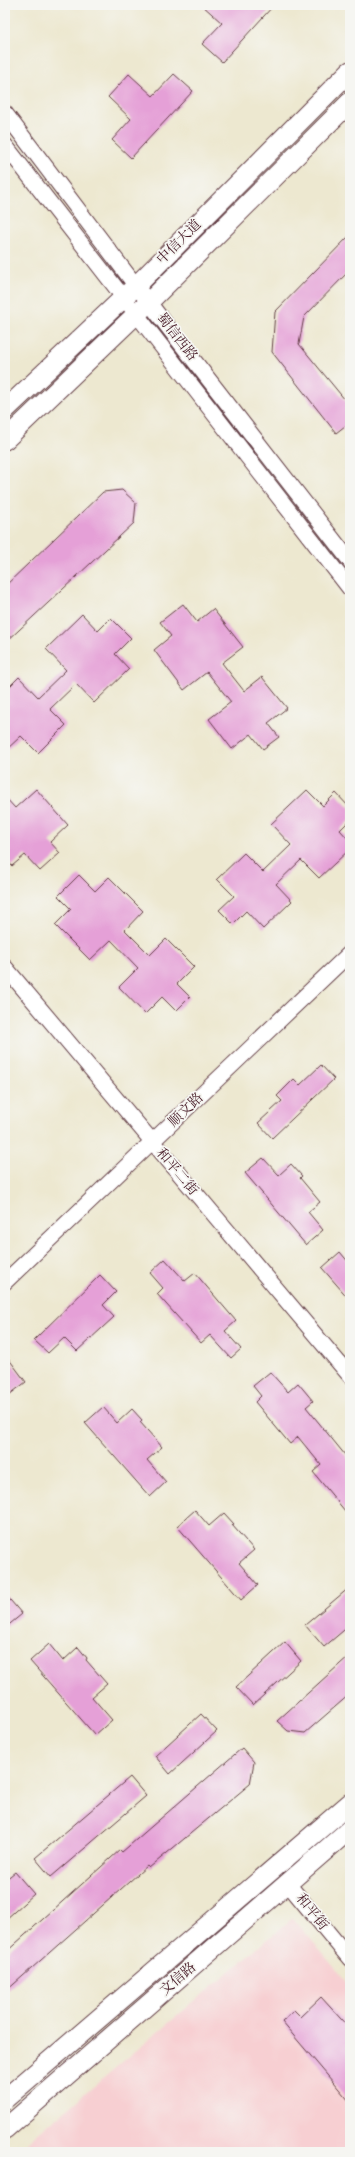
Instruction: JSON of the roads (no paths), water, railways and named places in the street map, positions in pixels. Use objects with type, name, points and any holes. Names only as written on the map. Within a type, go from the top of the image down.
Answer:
[{"type":"main road","name":"中信大道","points":[[5,410],[130,291],[350,71]]},
{"type":"main road","name":"中信大道","points":[[5,440],[144,308],[350,102]]},
{"type":"main road","points":[[5,2099],[350,1803]]},
{"type":"main road","name":"文信路","points":[[5,2129],[350,1829]]},
{"type":"street","name":"蜀信西路","points":[[5,113],[130,291]]},
{"type":"street","name":"蜀信西路","points":[[5,145],[130,291],[350,560]]},
{"type":"street","name":"蜀信西路","points":[[144,308],[350,590]]},
{"type":"street","name":"顺文路","points":[[5,1282],[350,953]]},
{"type":"street","name":"和平二街","points":[[5,967],[350,1376]]},
{"type":"street","name":"和平街","points":[[288,1884],[350,1959]]}]
